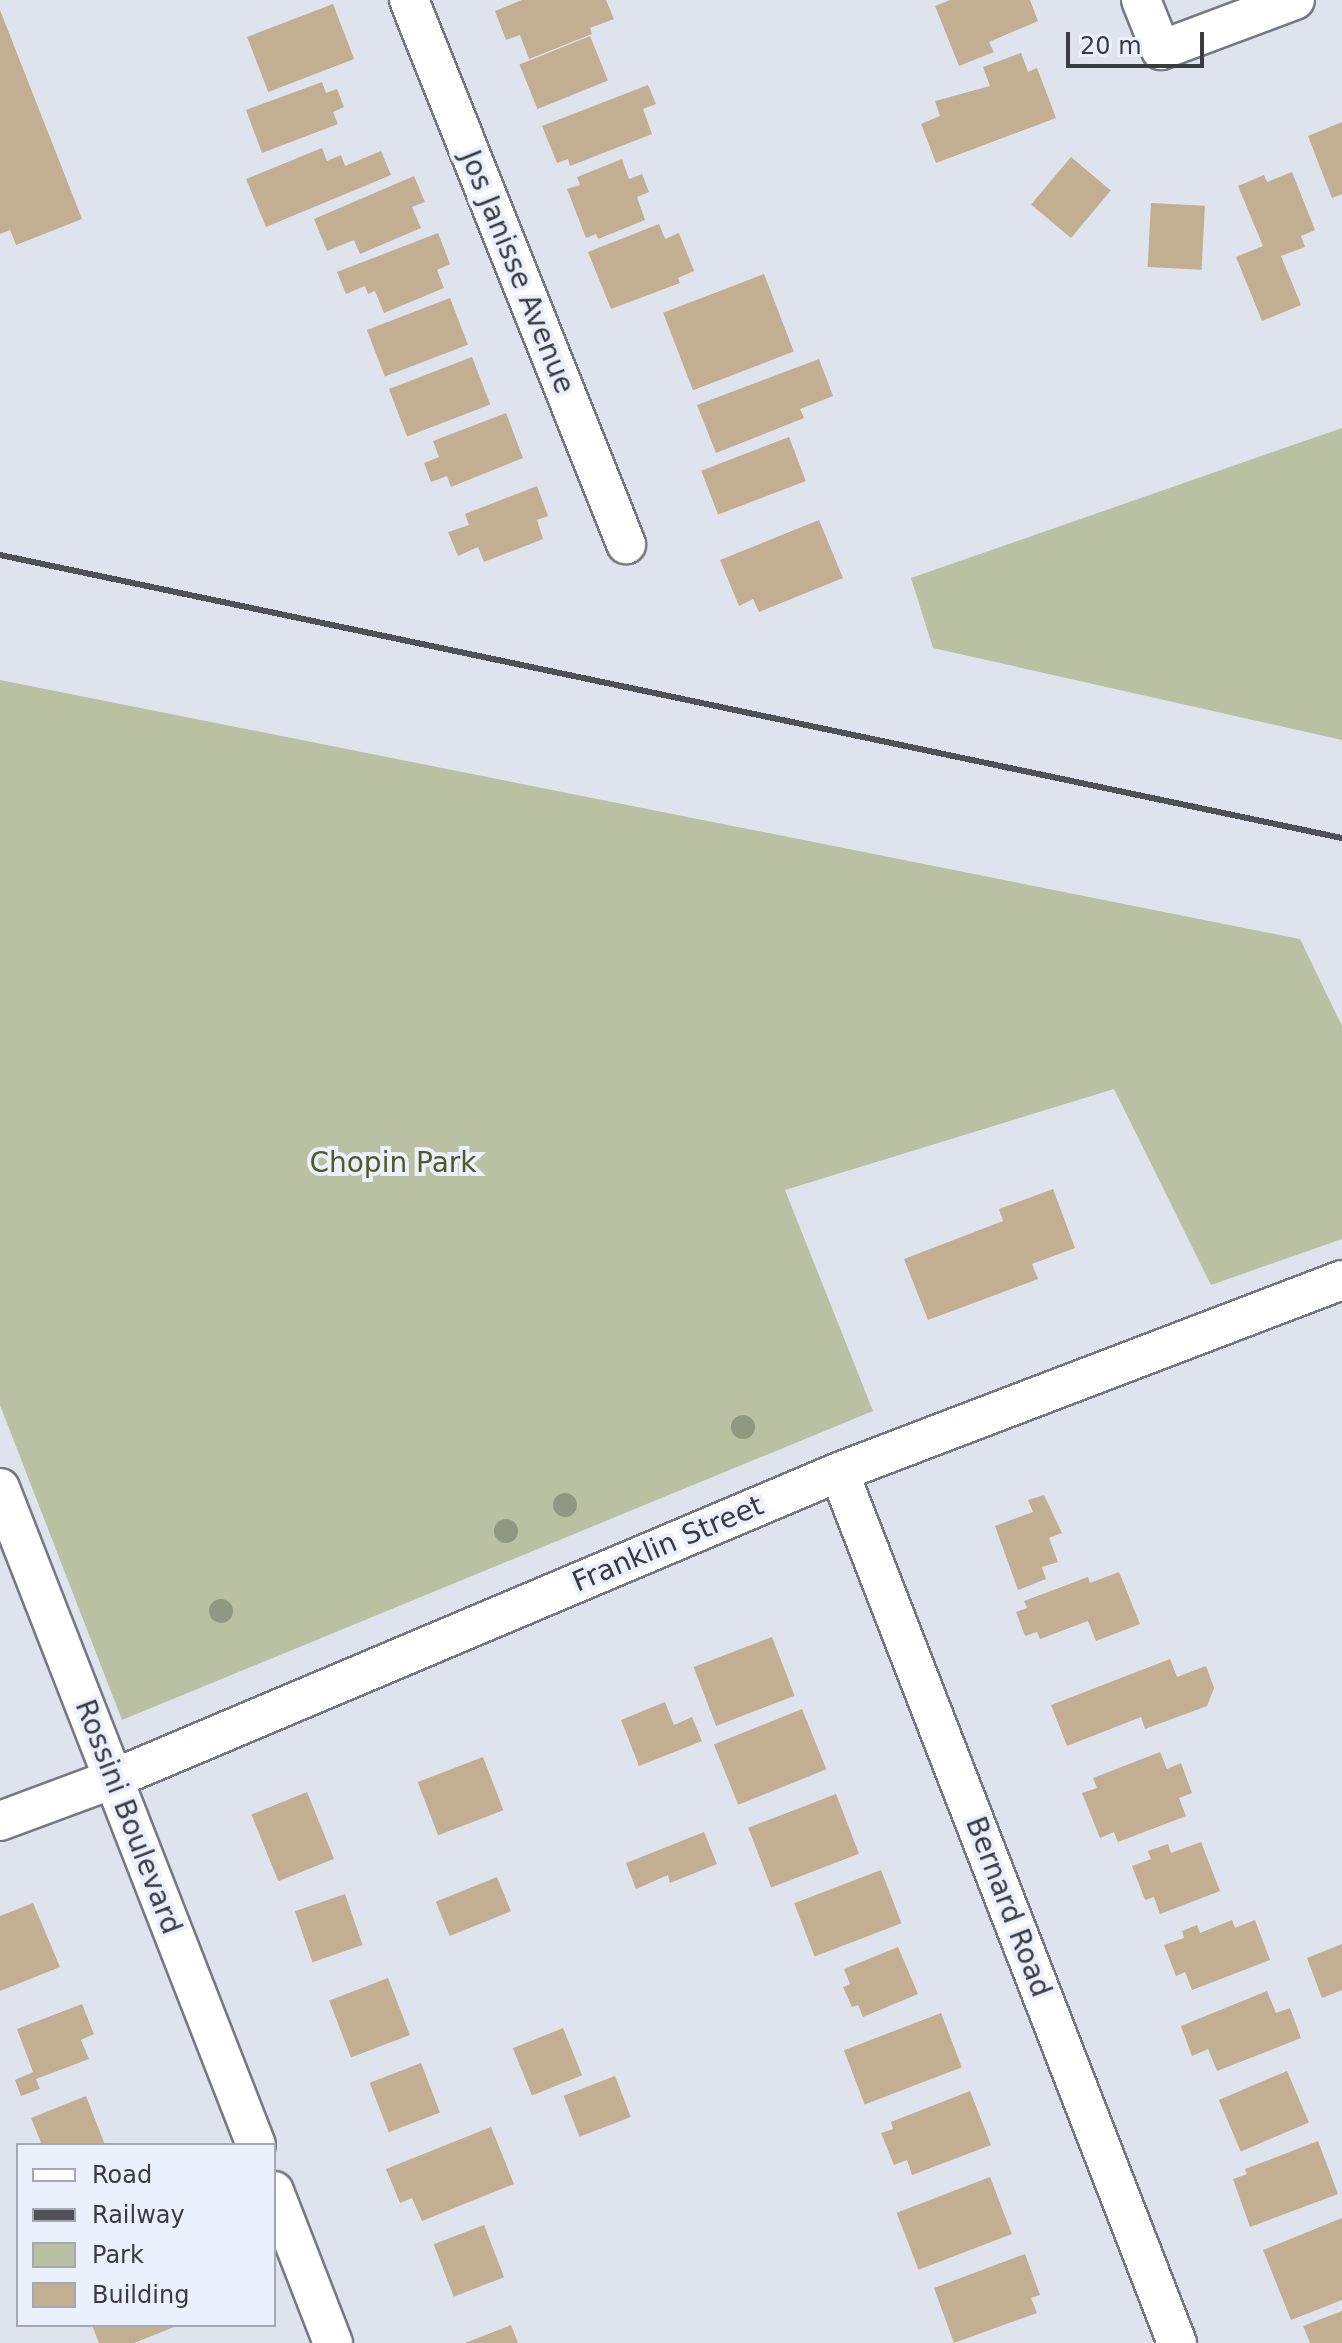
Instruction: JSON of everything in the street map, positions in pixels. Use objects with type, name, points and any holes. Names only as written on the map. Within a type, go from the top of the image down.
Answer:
[{"type":"street","name":"Jos Janisse Avenue","points":[[409,0],[626,544]]},
{"type":"street","points":[[1141,0],[1161,50],[1295,0]]},
{"type":"street","name":"Franklin Street","points":[[0,1821],[113,1779],[839,1472],[1342,1280]]},
{"type":"street","name":"Bernard Road","points":[[839,1472],[1177,2343]]},
{"type":"street","name":"Rossini Boulevard","points":[[0,1488],[255,2143]]},
{"type":"street","points":[[276,2196],[333,2343]]},
{"type":"green space","points":[[1342,428],[1342,740],[933,648],[911,578]]},
{"type":"green space","name":"Chopin Park","points":[[0,680],[1300,939],[1342,1026],[1342,1239],[1211,1285],[1114,1089],[785,1190],[873,1411],[122,1720],[0,1405]]},
{"type":"building","points":[[522,0],[606,0],[614,19],[590,28],[592,34],[529,59],[520,35],[506,40],[495,11]]},
{"type":"building","points":[[950,0],[1030,0],[1038,21],[989,42],[994,52],[959,66],[935,6]]},
{"type":"building","points":[[333,4],[354,59],[268,92],[247,37]]},
{"type":"building","points":[[0,10],[82,219],[16,245],[10,230],[0,234]]},
{"type":"building","points":[[590,36],[608,81],[538,109],[520,64]]},
{"type":"building","points":[[1021,53],[1028,72],[1037,68],[1056,118],[936,163],[921,124],[940,116],[935,101],[990,86],[983,67]]},
{"type":"building","points":[[322,82],[326,93],[337,89],[344,107],[333,112],[338,124],[262,153],[246,110]]},
{"type":"building","points":[[648,85],[656,104],[643,109],[652,134],[570,166],[568,159],[557,163],[542,126]]},
{"type":"building","points":[[1342,122],[1342,194],[1332,198],[1308,136]]},
{"type":"building","points":[[322,148],[327,161],[341,155],[345,166],[381,151],[391,175],[266,227],[246,179]]},
{"type":"building","points":[[1071,157],[1111,190],[1071,238],[1031,204]]},
{"type":"building","points":[[622,159],[629,179],[642,174],[649,192],[637,197],[645,220],[598,239],[596,234],[586,238],[567,189],[580,185],[577,177]]},
{"type":"building","points":[[1292,172],[1315,230],[1301,236],[1305,247],[1281,256],[1301,305],[1262,321],[1236,257],[1263,246],[1238,186],[1264,175],[1267,182]]},
{"type":"building","points":[[414,176],[425,202],[412,207],[421,228],[360,254],[354,240],[327,251],[314,219]]},
{"type":"building","points":[[1151,203],[1205,206],[1202,270],[1148,267]]},
{"type":"building","points":[[659,224],[665,239],[679,233],[694,271],[678,278],[680,283],[611,309],[588,252]]},
{"type":"building","points":[[438,233],[450,264],[437,270],[444,288],[384,313],[375,291],[368,294],[365,286],[346,294],[337,272]]},
{"type":"building","points":[[764,274],[794,351],[693,390],[663,313]]},
{"type":"building","points":[[450,298],[468,345],[385,377],[367,330]]},
{"type":"building","points":[[472,357],[490,405],[407,437],[389,389]]},
{"type":"building","points":[[819,359],[833,396],[800,409],[804,418],[716,453],[697,405]]},
{"type":"building","points":[[506,413],[523,458],[451,487],[447,476],[431,482],[424,463],[439,457],[433,441]]},
{"type":"building","points":[[789,437],[806,481],[718,515],[701,471]]},
{"type":"building","points":[[537,486],[548,516],[537,520],[543,539],[484,562],[478,547],[458,556],[448,532],[469,525],[465,514]]},
{"type":"building","points":[[819,520],[843,578],[759,612],[753,599],[739,606],[720,560]]},
{"type":"building","points":[[1053,1189],[1075,1248],[1032,1264],[1038,1279],[928,1320],[904,1259],[1003,1221],[999,1209]]},
{"type":"building","points":[[1044,1495],[1062,1533],[1049,1538],[1058,1562],[1042,1567],[1046,1579],[1018,1590],[995,1526],[1033,1512],[1028,1500]]},
{"type":"building","points":[[1119,1572],[1140,1624],[1096,1641],[1088,1621],[1040,1639],[1037,1632],[1025,1636],[1016,1612],[1027,1608],[1024,1601],[1088,1577],[1090,1583]]},
{"type":"building","points":[[772,1637],[795,1696],[716,1726],[694,1667]]},
{"type":"building","points":[[1170,1659],[1177,1677],[1206,1666],[1214,1688],[1207,1706],[1145,1729],[1141,1717],[1067,1746],[1051,1705]]},
{"type":"building","points":[[665,1702],[674,1725],[692,1717],[702,1741],[639,1766],[621,1720]]},
{"type":"building","points":[[802,1709],[826,1769],[738,1805],[714,1745]]},
{"type":"building","points":[[1160,1752],[1167,1769],[1181,1763],[1192,1793],[1179,1798],[1186,1816],[1118,1842],[1114,1832],[1100,1838],[1082,1793],[1097,1788],[1093,1778]]},
{"type":"building","points":[[483,1757],[503,1810],[438,1835],[418,1782]]},
{"type":"building","points":[[307,1792],[334,1859],[278,1881],[251,1814]]},
{"type":"building","points":[[836,1794],[859,1854],[771,1887],[748,1828]]},
{"type":"building","points":[[704,1832],[717,1864],[670,1883],[668,1875],[636,1889],[626,1863]]},
{"type":"building","points":[[1201,1842],[1220,1891],[1160,1914],[1154,1897],[1145,1900],[1132,1866],[1151,1859],[1148,1851],[1168,1844],[1171,1853]]},
{"type":"building","points":[[881,1870],[901,1923],[815,1957],[794,1903]]},
{"type":"building","points":[[497,1877],[511,1911],[450,1936],[436,1902]]},
{"type":"building","points":[[345,1894],[363,1945],[312,1962],[295,1911]]},
{"type":"building","points":[[33,1903],[60,1967],[0,1991],[0,1916]]},
{"type":"building","points":[[1232,1920],[1235,1928],[1255,1920],[1270,1960],[1192,1990],[1185,1972],[1176,1976],[1164,1945],[1184,1938],[1182,1931],[1197,1925],[1200,1933]]},
{"type":"building","points":[[1342,1944],[1342,1990],[1322,1998],[1307,1958]]},
{"type":"building","points":[[898,1947],[918,1994],[863,2017],[858,2005],[852,2007],[843,1987],[850,1984],[844,1969]]},
{"type":"building","points":[[388,1978],[410,2035],[351,2058],[329,2001]]},
{"type":"building","points":[[1267,1991],[1276,2013],[1290,2008],[1301,2038],[1217,2071],[1208,2049],[1192,2056],[1181,2026]]},
{"type":"building","points":[[82,2004],[94,2034],[81,2040],[89,2059],[36,2079],[40,2089],[21,2096],[15,2080],[33,2072],[17,2029]]},
{"type":"building","points":[[941,2013],[962,2067],[865,2104],[844,2050]]},
{"type":"building","points":[[563,2028],[582,2075],[532,2096],[513,2048]]},
{"type":"building","points":[[421,2063],[440,2112],[389,2132],[370,2083]]},
{"type":"building","points":[[1287,2071],[1309,2123],[1241,2151],[1219,2100]]},
{"type":"building","points":[[615,2076],[631,2117],[579,2137],[564,2096]]},
{"type":"building","points":[[970,2091],[991,2145],[912,2175],[907,2160],[894,2165],[881,2133],[893,2129],[891,2122]]},
{"type":"building","points":[[86,2096],[104,2143],[41,2143],[31,2118]]},
{"type":"building","points":[[491,2127],[514,2184],[422,2221],[412,2198],[400,2203],[386,2169]]},
{"type":"building","points":[[1318,2141],[1338,2194],[1250,2227],[1233,2179],[1247,2174],[1245,2169]]},
{"type":"building","points":[[990,2177],[1012,2234],[919,2270],[897,2213]]},
{"type":"building","points":[[1342,2218],[1342,2300],[1291,2320],[1263,2250]]},
{"type":"building","points":[[484,2225],[504,2277],[454,2297],[434,2244]]},
{"type":"building","points":[[1025,2254],[1040,2295],[1031,2298],[1037,2313],[954,2343],[934,2288]]},
{"type":"building","points":[[1342,2311],[1342,2343],[1310,2343],[1303,2326]]},
{"type":"building","points":[[511,2325],[518,2343],[465,2343]]},
{"type":"building","points":[[93,2327],[174,2327],[134,2343],[99,2343]]},
{"type":"railway","points":[[0,555],[1342,838]]}]
